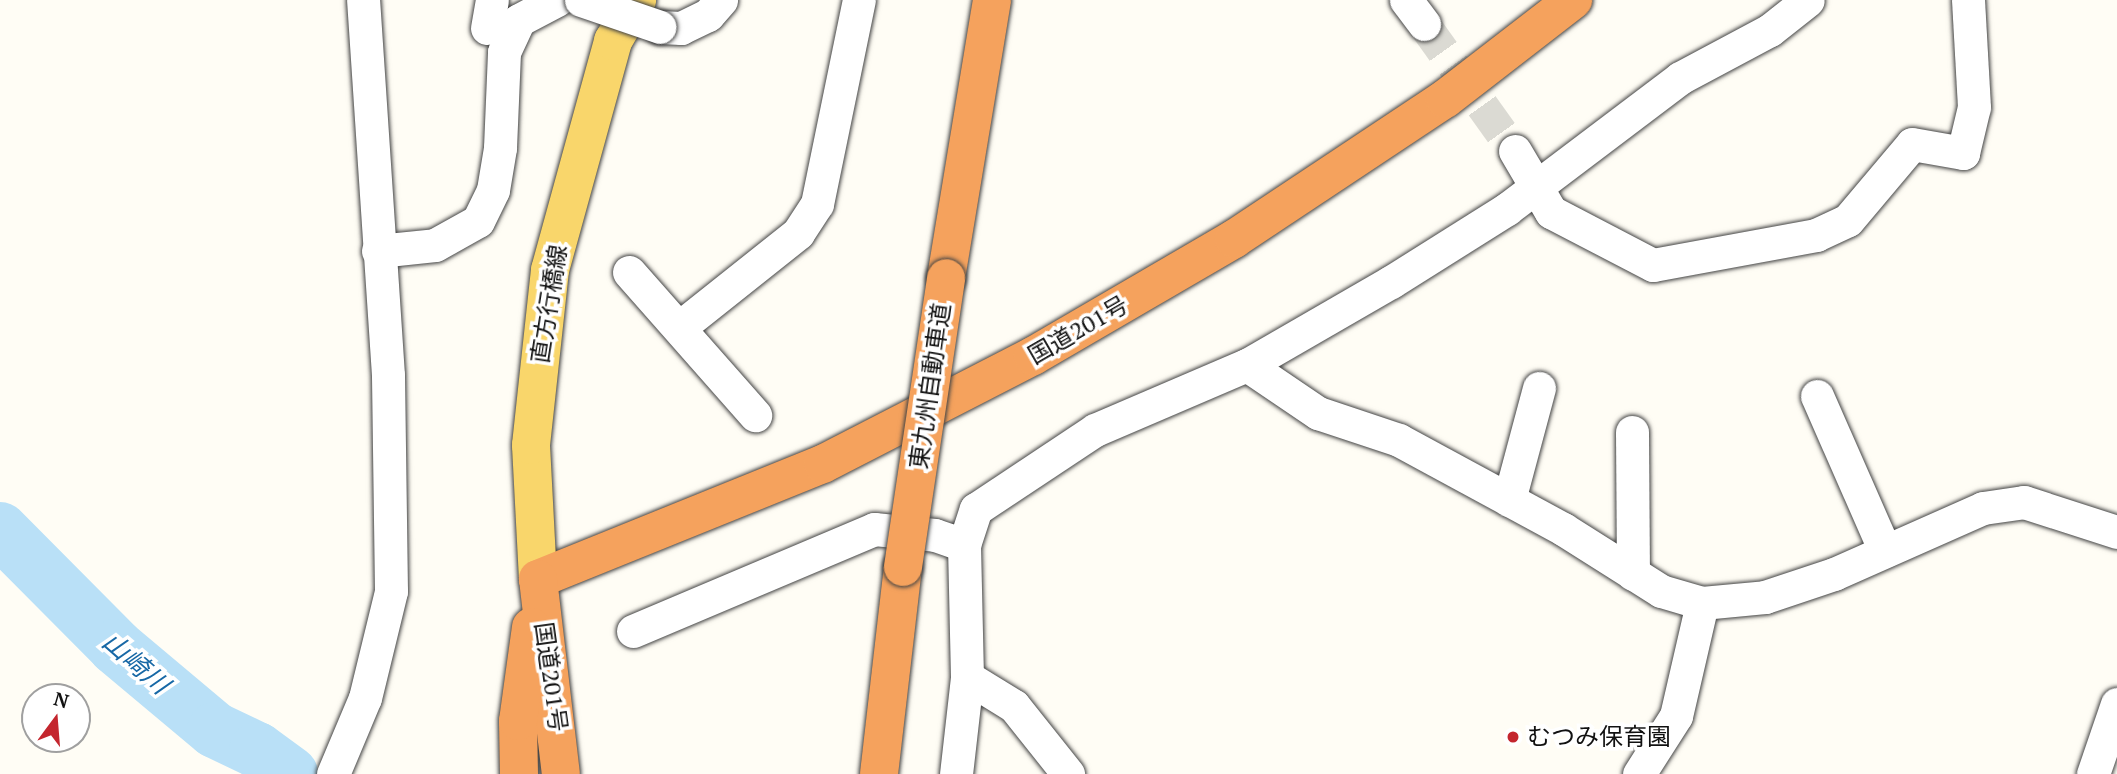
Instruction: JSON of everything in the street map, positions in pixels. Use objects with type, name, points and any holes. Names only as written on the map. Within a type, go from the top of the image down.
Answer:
[{"type":"highway","name":"東九州自動車道","points":[[879,774],[903,567],[946,278],[992,0]]},
{"type":"highway","name":"国道201号","points":[[538,579],[823,464],[1033,356],[1290,202],[1445,99],[1573,0]]},
{"type":"highway","name":"国道201号","points":[[519,774],[518,721],[538,579]]},
{"type":"highway","name":"国道201号","points":[[538,579],[561,774]]},
{"type":"main road","name":"直方行橋線","points":[[538,579],[531,445],[550,270],[613,41],[649,13]]},
{"type":"street","points":[[333,774],[365,698],[391,590],[388,375],[363,0]]},
{"type":"street","points":[[378,251],[435,245],[478,220],[493,190],[500,148],[504,52],[519,20],[557,0]]},
{"type":"street","points":[[581,0],[649,13],[681,28],[708,15],[721,0]]},
{"type":"street","points":[[680,327],[798,233],[817,204],[859,0]]},
{"type":"street","points":[[956,774],[967,677],[964,545],[976,509],[1095,430],[1247,365],[1391,282],[1536,188],[1680,78],[1769,30],[1808,0]]},
{"type":"street","points":[[1515,151],[1551,212],[1653,265],[1816,235],[1848,220],[1912,144],[1963,153],[1974,107],[1968,0]]},
{"type":"street","points":[[629,272],[755,415]]},
{"type":"street","points":[[1247,365],[1318,413],[1399,440],[1509,500],[1661,592],[1702,603],[1765,597],[1885,551],[1983,508],[2024,502],[2117,532]]},
{"type":"street","points":[[1509,500],[1539,388]]},
{"type":"street","points":[[1817,396],[1885,551]]},
{"type":"street","points":[[1632,432],[1633,574]]},
{"type":"street","points":[[634,631],[874,529],[935,534],[964,545]]},
{"type":"street","points":[[1639,774],[1676,716],[1702,603]]},
{"type":"street","points":[[967,677],[1014,706],[1068,774]]},
{"type":"street","points":[[2093,774],[2117,704]]},
{"type":"waterway","name":"山崎川","points":[[0,530],[116,647],[215,730],[257,750],[290,774]]},
{"type":"tunnel","points":[[1424,24],[1515,151]]},
{"type":"place","name":"むつみ保育園","points":[[1513,737]]}]
